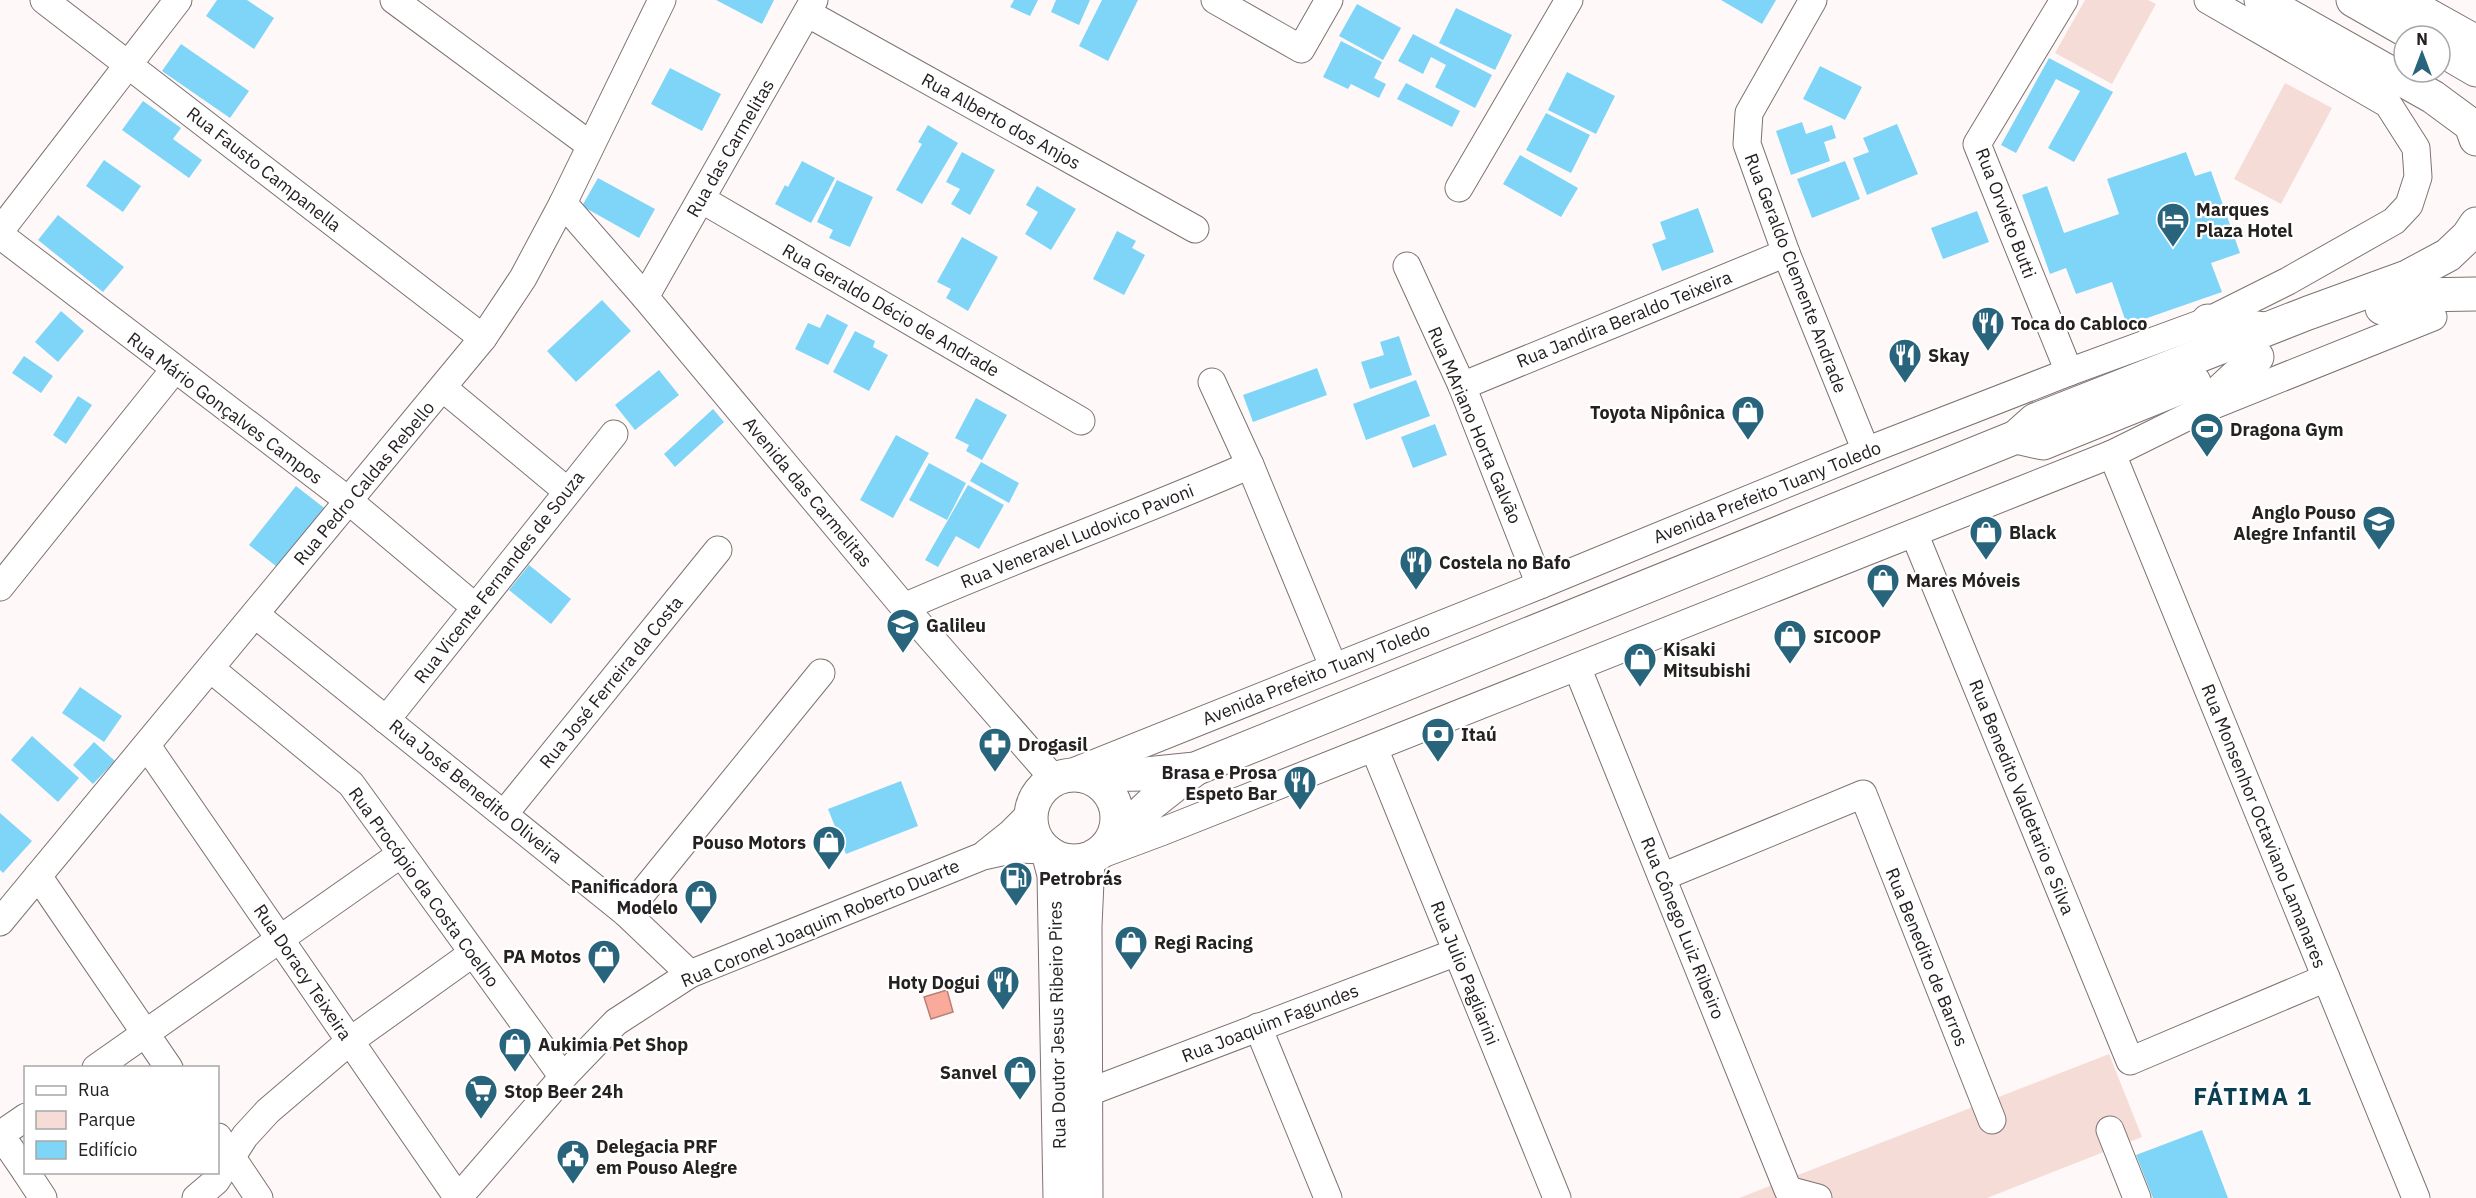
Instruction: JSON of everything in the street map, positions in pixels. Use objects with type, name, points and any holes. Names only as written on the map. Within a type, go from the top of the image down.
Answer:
[{"type":"main road","points":[[2261,0],[2433,97],[2471,125],[2476,139]]},
{"type":"main road","points":[[2353,0],[2395,24]]},
{"type":"main road","points":[[2401,0],[2476,42]]},
{"type":"main road","points":[[2442,0],[2476,19]]},
{"type":"main road","points":[[2452,56],[2476,70]]},
{"type":"main road","points":[[2473,224],[2470,254],[2476,276]]},
{"type":"main road","points":[[1195,769],[1152,803],[1096,854],[1067,861],[1047,851],[1034,834],[1031,813],[1039,793],[1064,777],[1146,774],[1195,769],[2016,437],[2035,420],[2262,343],[2312,323],[2448,255],[2473,224]]},
{"type":"main road","points":[[2312,323],[2416,295],[2476,294]]},
{"type":"main road","points":[[2208,321],[2262,343]]},
{"type":"main road","points":[[2199,411],[2262,343]]},
{"type":"main road","points":[[1064,777],[1101,784],[1115,802],[1117,825],[1096,854]]},
{"type":"main road","name":"Rua Doutor Jesus Ribeiro Pires","points":[[1047,851],[1054,875],[1060,1198]]},
{"type":"main road","name":"Rua Doutor Jesus Ribeiro Pires","points":[[1086,1198],[1084,926],[1096,854]]},
{"type":"street","name":"Rua Fausto Campanella","points":[[44,0],[483,338]]},
{"type":"street","points":[[0,233],[178,0]]},
{"type":"street","points":[[394,0],[590,144]]},
{"type":"street","name":"Rua Pedro Caldas Rebello","points":[[0,922],[483,338],[523,278],[563,203],[662,0]]},
{"type":"street","points":[[1215,0],[1301,49],[1329,0]]},
{"type":"street","points":[[1459,188],[1569,0]]},
{"type":"street","name":"Rua Geraldo Clemente Andrade","points":[[1813,0],[1749,113],[1747,144],[1786,253],[1866,452]]},
{"type":"street","name":"Rua Orvieto Butti","points":[[2064,0],[1977,144],[2069,372]]},
{"type":"street","name":"Avenida Prefeito Tuany Toledo","points":[[1064,777],[1333,666],[1540,585],[1866,452],[2069,372],[2208,321],[2288,281],[2394,221],[2409,205],[2418,177],[2416,148],[2388,104],[2208,0]]},
{"type":"street","name":"Rua das Carmelitas","points":[[645,297],[811,6]]},
{"type":"street","name":"Rua Alberto dos Anjos","points":[[811,6],[1195,230]]},
{"type":"street","name":"Rua Geraldo Décio de Andrade","points":[[701,199],[1081,420]]},
{"type":"street","name":"Avenida das Carmelitas","points":[[563,203],[645,297],[904,607],[1064,777]]},
{"type":"street","name":"Rua Mário Gonçalves Campos","points":[[0,233],[174,370],[349,501],[475,607]]},
{"type":"street","name":"Rua Jandira Beraldo Teixeira","points":[[1462,386],[1786,253]]},
{"type":"street","name":"Rua MAriano Horta Galvão","points":[[1407,266],[1462,386],[1540,585]]},
{"type":"street","points":[[1096,854],[1374,748],[2112,454],[2199,411],[2433,317]]},
{"type":"street","points":[[0,587],[174,370]]},
{"type":"street","points":[[1212,382],[1250,465],[1333,666]]},
{"type":"street","points":[[443,388],[567,491]]},
{"type":"street","name":"Rua Vicente Fernandes de Souza","points":[[386,720],[614,434]]},
{"type":"street","name":"Rua Monsenhor Octaviano Lamanares","points":[[2112,454],[2416,1198]]},
{"type":"street","name":"Rua Veneravel Ludovico Pavoni","points":[[904,607],[994,568],[1177,497],[1250,465]]},
{"type":"street","name":"Rua Benedito Valdetario e Silva","points":[[1914,533],[2130,1061],[2326,978]]},
{"type":"street","name":"Rua José Ferreira da Costa","points":[[504,814],[718,550]]},
{"type":"street","name":"Rua José Benedito Oliveira","points":[[256,615],[626,913],[690,974]]},
{"type":"street","name":"Rua Cônego Luiz Ribeiro","points":[[1577,667],[1788,1190],[1818,1198]]},
{"type":"street","name":"Rua Procópio da Costa Coelho","points":[[211,669],[351,784],[563,1077]]},
{"type":"street","points":[[626,913],[820,673]]},
{"type":"street","name":"Rua Doracy Teixeira","points":[[147,746],[458,1198]]},
{"type":"street","name":"Rua Julio Pagliarini","points":[[1374,748],[1557,1198]]},
{"type":"street","name":"Rua Benedito de Barros","points":[[1662,877],[1863,794],[1992,1120]]},
{"type":"street","name":"Rua Coronel Joaquim Roberto Duarte","points":[[983,856],[1011,834],[1031,813]]},
{"type":"street","name":"Rua Coronel Joaquim Roberto Duarte","points":[[458,1198],[563,1077],[616,1022],[690,974],[983,856],[1015,849],[1047,851]]},
{"type":"street","points":[[99,1066],[401,854]]},
{"type":"street","points":[[38,876],[168,1066]]},
{"type":"street","name":"Rua Joaquim Fagundes","points":[[1084,1094],[1457,952]]},
{"type":"street","points":[[219,1168],[224,1147],[350,1041],[473,953]]},
{"type":"street","points":[[1258,1028],[1328,1198]]},
{"type":"street","points":[[24,1118],[0,1134],[24,1169]]},
{"type":"street","points":[[2110,1130],[2137,1198]]},
{"type":"street","name":"Rua Doutor Jesus Ribeiro Pires","points":[[1085,1146],[1103,1198]]},
{"type":"street","points":[[224,1147],[259,1198]]},
{"type":"street","points":[[27,1174],[43,1198]]},
{"type":"street","points":[[196,1198],[216,1181],[218,1174]]},
{"type":"green space","points":[[2085,0],[2148,0],[2156,4],[2112,84],[2055,53]]},
{"type":"green space","points":[[2285,83],[2332,108],[2281,204],[2234,179]]},
{"type":"green space","points":[[2109,1054],[2142,1137],[1987,1198],[1739,1198]]},
{"type":"shaded area","points":[[947,990],[953,1012],[931,1019],[924,997]]},
{"type":"building","points":[[217,0],[247,0],[274,18],[254,49],[206,16]]},
{"type":"building","points":[[716,0],[774,0],[762,24]]},
{"type":"building","points":[[1014,0],[1038,0],[1030,16],[1010,7]]},
{"type":"building","points":[[1056,0],[1090,0],[1079,25],[1051,12]]},
{"type":"building","points":[[1102,0],[1138,0],[1108,61],[1079,46]]},
{"type":"building","points":[[1721,0],[1776,0],[1762,24]]},
{"type":"building","points":[[1357,4],[1401,28],[1383,60],[1339,36]]},
{"type":"building","points":[[1456,8],[1512,35],[1495,70],[1439,43]]},
{"type":"building","points":[[1413,34],[1492,75],[1475,108],[1435,87],[1446,65],[1431,57],[1423,74],[1398,61]]},
{"type":"building","points":[[1341,41],[1382,62],[1374,78],[1386,84],[1379,98],[1351,84],[1348,89],[1323,77]]},
{"type":"building","points":[[181,44],[249,91],[230,118],[162,71]]},
{"type":"building","points":[[2049,58],[2113,92],[2074,162],[2048,148],[2080,91],[2056,79],[2016,153],[2001,145]]},
{"type":"building","points":[[1820,66],[1862,87],[1845,120],[1803,99]]},
{"type":"building","points":[[670,68],[721,94],[702,131],[651,104]]},
{"type":"building","points":[[1567,72],[1615,96],[1596,134],[1548,110]]},
{"type":"building","points":[[1406,83],[1460,111],[1452,127],[1397,99]]},
{"type":"building","points":[[143,101],[181,128],[173,139],[202,160],[189,178],[122,130]]},
{"type":"building","points":[[1546,113],[1590,135],[1571,173],[1526,150]]},
{"type":"building","points":[[1802,122],[1806,134],[1832,125],[1836,138],[1824,142],[1830,161],[1791,175],[1776,131]]},
{"type":"building","points":[[1897,124],[1918,174],[1867,195],[1853,158],[1869,152],[1863,138]]},
{"type":"building","points":[[928,125],[958,143],[922,204],[896,190],[922,144],[918,142]]},
{"type":"building","points":[[962,152],[995,170],[970,215],[951,204],[960,189],[946,182]]},
{"type":"building","points":[[2186,152],[2195,176],[2211,171],[2240,253],[2211,263],[2222,292],[2127,325],[2112,282],[2076,294],[2066,268],[2050,274],[2022,195],[2047,186],[2064,233],[2119,214],[2107,179]]},
{"type":"building","points":[[1520,155],[1578,188],[1561,217],[1503,184]]},
{"type":"building","points":[[104,160],[141,186],[123,212],[86,186]]},
{"type":"building","points":[[802,161],[835,178],[811,223],[775,204],[785,185],[788,187]]},
{"type":"building","points":[[1845,161],[1860,199],[1812,218],[1797,179]]},
{"type":"building","points":[[598,178],[655,209],[639,238],[582,206]]},
{"type":"building","points":[[837,180],[873,197],[850,247],[829,238],[833,230],[817,222]]},
{"type":"building","points":[[1037,186],[1076,209],[1051,250],[1025,234],[1038,212],[1026,205]]},
{"type":"building","points":[[1698,208],[1714,252],[1662,271],[1652,244],[1666,239],[1660,222]]},
{"type":"building","points":[[1977,211],[1989,242],[1943,259],[1931,228]]},
{"type":"building","points":[[58,215],[124,267],[103,292],[38,240]]},
{"type":"building","points":[[1117,231],[1136,241],[1132,248],[1145,255],[1124,295],[1093,279]]},
{"type":"building","points":[[962,237],[998,257],[968,311],[946,298],[951,289],[937,282]]},
{"type":"building","points":[[602,300],[631,331],[576,382],[547,351]]},
{"type":"building","points":[[61,311],[84,331],[58,362],[35,342]]},
{"type":"building","points":[[827,314],[848,325],[828,365],[795,349],[808,323],[820,328]]},
{"type":"building","points":[[855,331],[875,341],[873,347],[888,355],[869,391],[833,372]]},
{"type":"building","points":[[1399,336],[1412,375],[1370,389],[1361,362],[1384,355],[1380,342]]},
{"type":"building","points":[[24,356],[53,376],[41,393],[12,373]]},
{"type":"building","points":[[1317,368],[1327,395],[1253,422],[1243,395]]},
{"type":"building","points":[[659,370],[679,395],[635,430],[615,405]]},
{"type":"building","points":[[1416,380],[1430,416],[1366,440],[1353,404]]},
{"type":"building","points":[[78,396],[92,405],[66,444],[53,435]]},
{"type":"building","points":[[976,398],[1007,415],[982,460],[966,451],[969,445],[955,438]]},
{"type":"building","points":[[713,409],[724,422],[675,467],[664,454]]},
{"type":"building","points":[[1435,424],[1447,455],[1413,468],[1401,437]]},
{"type":"building","points":[[896,435],[929,453],[893,518],[860,500]]},
{"type":"building","points":[[981,462],[1019,483],[1009,503],[970,481]]},
{"type":"building","points":[[929,463],[966,483],[947,520],[909,500]]},
{"type":"building","points":[[968,485],[1004,505],[979,549],[956,536],[938,567],[925,560]]},
{"type":"building","points":[[296,486],[332,514],[285,573],[249,545]]},
{"type":"building","points":[[529,565],[571,599],[551,624],[509,590]]},
{"type":"building","points":[[80,687],[122,716],[104,742],[62,713]]},
{"type":"building","points":[[32,736],[79,778],[58,802],[11,760]]},
{"type":"building","points":[[94,742],[115,761],[93,784],[73,765]]},
{"type":"building","points":[[901,781],[918,826],[846,854],[828,809]]},
{"type":"building","points":[[0,813],[32,841],[3,873],[0,870]]},
{"type":"building","points":[[2202,1130],[2228,1198],[2153,1198],[2136,1155]]},
{"type":"place","name":"Marques Plaza Hotel","points":[[2173,248]]},
{"type":"place","name":"Toca do Cabloco","points":[[1988,352]]},
{"type":"place","name":"Skay","points":[[1905,384]]},
{"type":"place","name":"Toyota Nipônica","points":[[1748,441]]},
{"type":"place","name":"Dragona Gym","points":[[2207,458]]},
{"type":"place","name":"Anglo Pouso Alegre Infantil","points":[[2379,551]]},
{"type":"place","name":"Black","points":[[1986,561]]},
{"type":"place","name":"Costela no Bafo","points":[[1416,591]]},
{"type":"place","name":"Mares Móveis","points":[[1883,609]]},
{"type":"place","name":"Galileu","points":[[903,654]]},
{"type":"place","name":"SICOOP","points":[[1790,665]]},
{"type":"place","name":"Kisaki Mitsubishi","points":[[1640,688]]},
{"type":"place","name":"Itaú","points":[[1438,763]]},
{"type":"place","name":"Drogasil","points":[[995,773]]},
{"type":"place","name":"Brasa e Prosa Espeto Bar","points":[[1300,811]]},
{"type":"place","name":"Pouso Motors","points":[[829,871]]},
{"type":"place","name":"Petrobrás","points":[[1016,907]]},
{"type":"place","name":"Panificadora Modelo","points":[[701,925]]},
{"type":"place","name":"Regi Racing","points":[[1131,971]]},
{"type":"place","name":"PA Motos","points":[[604,985]]},
{"type":"place","name":"Hoty Dogui","points":[[1003,1011]]},
{"type":"place","name":"Aukimia Pet Shop","points":[[515,1073]]},
{"type":"place","name":"Sanvel","points":[[1020,1101]]},
{"type":"place","name":"Stop Beer 24h","points":[[481,1120]]},
{"type":"place","name":"Delegacia PRF em Pouso Alegre","points":[[573,1185]]},
{"type":"district","name":"FÁTIMA 1","points":[[2253,1096]]}]
